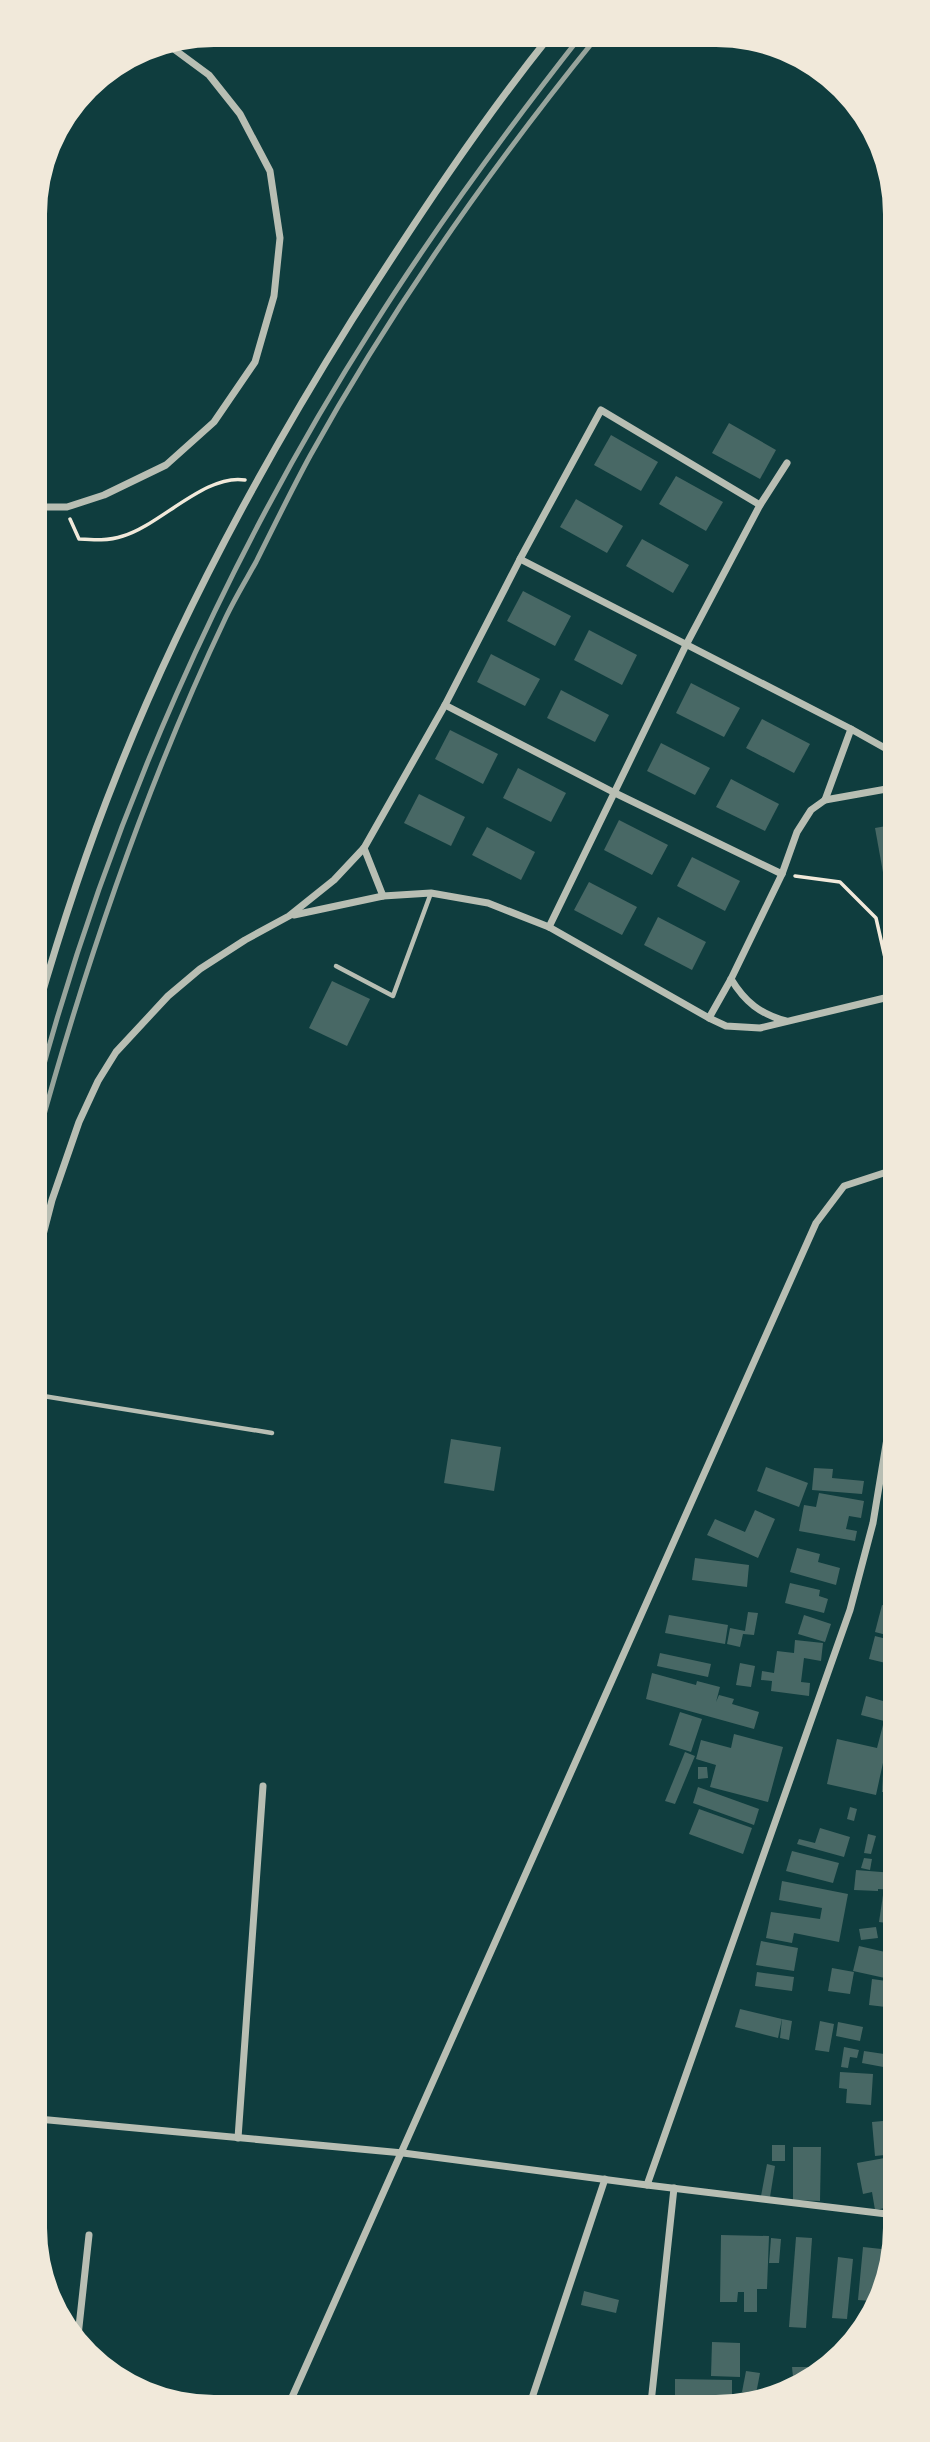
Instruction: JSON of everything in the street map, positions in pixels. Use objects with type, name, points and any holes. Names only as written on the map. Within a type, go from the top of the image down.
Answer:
[{"type":"street","points":[[48,979],[116,776],[175,640],[256,483],[290,419],[398,247],[459,156],[541,47]]},
{"type":"street","points":[[48,507],[67,507],[104,495],[166,465],[214,422],[255,362],[274,296],[280,238],[270,171],[240,114],[209,75],[177,51]]},
{"type":"street","points":[[47,1217],[79,1122],[98,1081],[117,1052],[168,996],[200,969],[289,916],[334,880],[364,848],[445,705],[601,410],[760,505]]},
{"type":"street","points":[[549,928],[686,645],[760,505],[787,463]]},
{"type":"street","points":[[520,559],[883,747]]},
{"type":"street","points":[[445,705],[613,792],[782,874]]},
{"type":"street","points":[[825,800],[851,729]]},
{"type":"street","points":[[709,1018],[782,874],[797,832],[811,810],[825,800],[883,790]]},
{"type":"street","points":[[364,848],[383,896]]},
{"type":"street","points":[[289,916],[383,896],[431,892],[488,903],[549,928],[726,1026],[760,1028],[883,998]]},
{"type":"street","points":[[731,979],[740,995],[753,1007],[769,1016],[787,1021]]},
{"type":"street","points":[[293,2395],[816,1223],[844,1186],[883,1173]]},
{"type":"street","points":[[647,2185],[850,1610],[873,1523],[882,1466]]},
{"type":"street","points":[[238,2138],[263,1786]]},
{"type":"street","points":[[47,2120],[403,2152],[882,2213]]},
{"type":"street","points":[[533,2395],[605,2179]]},
{"type":"street","points":[[652,2395],[674,2188]]},
{"type":"street","points":[[79,2325],[89,2235]]},
{"type":"lane","points":[[337,966],[393,996],[431,892]]},
{"type":"lane","points":[[47,1397],[272,1433]]},
{"type":"path","points":[[67,507],[72,527],[79,539],[100,540],[124,536],[212,485],[240,479],[256,483]]},
{"type":"path","points":[[782,874],[840,882],[876,918],[883,946]]},
{"type":"building","points":[[729,423],[776,450],[760,479],[712,453]]},
{"type":"building","points":[[611,435],[658,462],[641,491],[594,465]]},
{"type":"building","points":[[676,476],[723,502],[706,531],[659,504]]},
{"type":"building","points":[[576,499],[623,526],[607,553],[560,527]]},
{"type":"building","points":[[642,539],[689,565],[673,593],[626,566]]},
{"type":"building","points":[[523,591],[571,616],[555,646],[507,621]]},
{"type":"building","points":[[589,630],[637,655],[622,685],[574,660]]},
{"type":"building","points":[[491,654],[540,679],[525,706],[477,682]]},
{"type":"building","points":[[691,683],[740,708],[724,737],[676,713]]},
{"type":"building","points":[[561,690],[609,715],[595,742],[547,718]]},
{"type":"building","points":[[762,719],[810,744],[794,773],[746,748]]},
{"type":"building","points":[[450,730],[498,754],[483,784],[435,759]]},
{"type":"building","points":[[661,743],[710,768],[695,795],[647,771]]},
{"type":"building","points":[[518,768],[566,793],[551,822],[503,798]]},
{"type":"building","points":[[731,779],[779,804],[765,831],[716,807]]},
{"type":"building","points":[[419,794],[465,817],[451,846],[404,823]]},
{"type":"building","points":[[619,820],[668,845],[652,875],[604,850]]},
{"type":"building","points":[[487,827],[535,852],[521,880],[472,855]]},
{"type":"building","points":[[883,827],[883,871],[875,828]]},
{"type":"building","points":[[692,857],[740,881],[725,911],[677,886]]},
{"type":"building","points":[[589,882],[637,907],[622,935],[574,910]]},
{"type":"building","points":[[658,917],[706,942],[692,970],[644,945]]},
{"type":"building","points":[[332,981],[370,999],[347,1046],[309,1028]]},
{"type":"building","points":[[451,1439],[501,1447],[494,1491],[444,1483]]},
{"type":"building","points":[[766,1467],[808,1483],[799,1507],[757,1491]]},
{"type":"building","points":[[814,1468],[833,1469],[832,1478],[864,1481],[862,1494],[812,1490]]},
{"type":"building","points":[[819,1493],[864,1501],[861,1518],[849,1516],[846,1529],[857,1531],[855,1541],[799,1531],[804,1505],[816,1507]]},
{"type":"building","points":[[755,1510],[775,1519],[758,1558],[707,1535],[715,1519],[745,1532]]},
{"type":"building","points":[[797,1548],[820,1554],[818,1562],[840,1568],[836,1585],[790,1572]]},
{"type":"building","points":[[695,1558],[749,1565],[747,1587],[692,1580]]},
{"type":"building","points":[[790,1583],[820,1590],[819,1596],[828,1599],[824,1613],[785,1603]]},
{"type":"building","points":[[882,1605],[882,1605],[882,1634],[875,1632]]},
{"type":"building","points":[[748,1612],[758,1613],[754,1635],[743,1634],[740,1647],[727,1644],[730,1628],[745,1631]]},
{"type":"building","points":[[669,1615],[728,1625],[725,1644],[665,1633]]},
{"type":"building","points":[[804,1615],[831,1624],[825,1642],[798,1634]]},
{"type":"building","points":[[875,1636],[882,1638],[882,1662],[869,1659]]},
{"type":"building","points":[[795,1640],[823,1643],[821,1661],[804,1658],[801,1682],[810,1683],[809,1696],[771,1691],[772,1681],[761,1680],[762,1671],[774,1673],[777,1651],[794,1653]]},
{"type":"building","points":[[660,1653],[711,1664],[708,1677],[657,1666]]},
{"type":"building","points":[[740,1663],[755,1666],[751,1687],[736,1685]]},
{"type":"building","points":[[652,1673],[696,1685],[697,1681],[720,1687],[716,1702],[719,1695],[734,1699],[732,1704],[759,1712],[754,1729],[646,1699]]},
{"type":"building","points":[[866,1696],[882,1701],[882,1721],[861,1715]]},
{"type":"building","points":[[680,1712],[702,1719],[691,1752],[669,1745]]},
{"type":"building","points":[[882,1728],[882,1766],[876,1795],[827,1784],[837,1739],[877,1748]]},
{"type":"building","points":[[734,1734],[783,1747],[768,1802],[710,1787],[716,1765],[696,1759],[701,1740],[731,1748]]},
{"type":"building","points":[[685,1752],[695,1756],[675,1804],[665,1801]]},
{"type":"building","points":[[698,1767],[707,1767],[708,1778],[698,1779]]},
{"type":"building","points":[[698,1787],[759,1809],[754,1825],[693,1803]]},
{"type":"building","points":[[850,1807],[857,1809],[854,1821],[847,1819]]},
{"type":"building","points":[[699,1809],[752,1828],[743,1854],[689,1834]]},
{"type":"building","points":[[820,1828],[850,1837],[844,1857],[797,1844],[799,1839],[815,1843]]},
{"type":"building","points":[[868,1834],[876,1836],[871,1854],[864,1853]]},
{"type":"building","points":[[792,1851],[839,1863],[833,1883],[786,1871]]},
{"type":"building","points":[[864,1858],[872,1859],[870,1870],[861,1868]]},
{"type":"building","points":[[856,1870],[882,1872],[882,1889],[854,1890]]},
{"type":"building","points":[[782,1881],[848,1894],[839,1942],[794,1933],[792,1943],[766,1938],[771,1912],[820,1919],[822,1908],[779,1900]]},
{"type":"building","points":[[882,1901],[882,1922],[879,1922]]},
{"type":"building","points":[[876,1927],[878,1938],[861,1940],[859,1929]]},
{"type":"building","points":[[761,1941],[798,1948],[794,1971],[756,1965]]},
{"type":"building","points":[[859,1946],[882,1951],[882,1977],[853,1971]]},
{"type":"building","points":[[832,1968],[854,1972],[850,1994],[828,1991]]},
{"type":"building","points":[[757,1972],[794,1977],[792,1991],[755,1986]]},
{"type":"building","points":[[872,1979],[882,1980],[882,2007],[869,2005]]},
{"type":"building","points":[[740,2009],[782,2019],[778,2038],[735,2027]]},
{"type":"building","points":[[782,2019],[792,2021],[789,2040],[780,2038]]},
{"type":"building","points":[[820,2021],[834,2024],[829,2052],[815,2050]]},
{"type":"building","points":[[838,2022],[863,2027],[860,2041],[836,2036]]},
{"type":"building","points":[[844,2047],[859,2050],[857,2058],[850,2057],[848,2068],[841,2067]]},
{"type":"building","points":[[864,2051],[882,2054],[882,2067],[862,2063]]},
{"type":"building","points":[[840,2072],[873,2074],[871,2105],[846,2103],[847,2089],[839,2088]]},
{"type":"building","points":[[882,2121],[882,2155],[875,2156],[872,2122]]},
{"type":"building","points":[[772,2145],[785,2145],[785,2161],[772,2161]]},
{"type":"building","points":[[793,2147],[821,2147],[820,2201],[793,2200]]},
{"type":"building","points":[[882,2158],[882,2209],[875,2210],[872,2192],[863,2194],[857,2163]]},
{"type":"building","points":[[767,2164],[775,2166],[770,2197],[761,2196]]},
{"type":"building","points":[[721,2235],[769,2236],[767,2289],[757,2289],[757,2312],[744,2312],[744,2292],[738,2292],[737,2302],[720,2302]]},
{"type":"building","points":[[796,2237],[812,2238],[806,2328],[789,2327]]},
{"type":"building","points":[[771,2238],[781,2239],[779,2263],[769,2263]]},
{"type":"building","points":[[863,2247],[881,2249],[870,2292],[865,2301],[858,2300]]},
{"type":"building","points":[[838,2257],[853,2259],[847,2319],[832,2318]]},
{"type":"building","points":[[584,2291],[619,2300],[616,2313],[581,2305]]},
{"type":"building","points":[[712,2342],[740,2343],[740,2377],[711,2376]]},
{"type":"building","points":[[792,2367],[806,2367],[799,2372],[793,2376]]},
{"type":"building","points":[[746,2371],[760,2373],[757,2389],[742,2392]]},
{"type":"building","points":[[675,2379],[732,2380],[732,2394],[675,2395]]},
{"type":"railway","points":[[48,1054],[99,890],[136,792],[176,695],[268,506],[320,414],[422,251],[473,178],[572,47]]},
{"type":"railway","points":[[48,1103],[120,874],[170,744],[229,610],[310,456],[374,347],[481,189],[589,47]]}]
